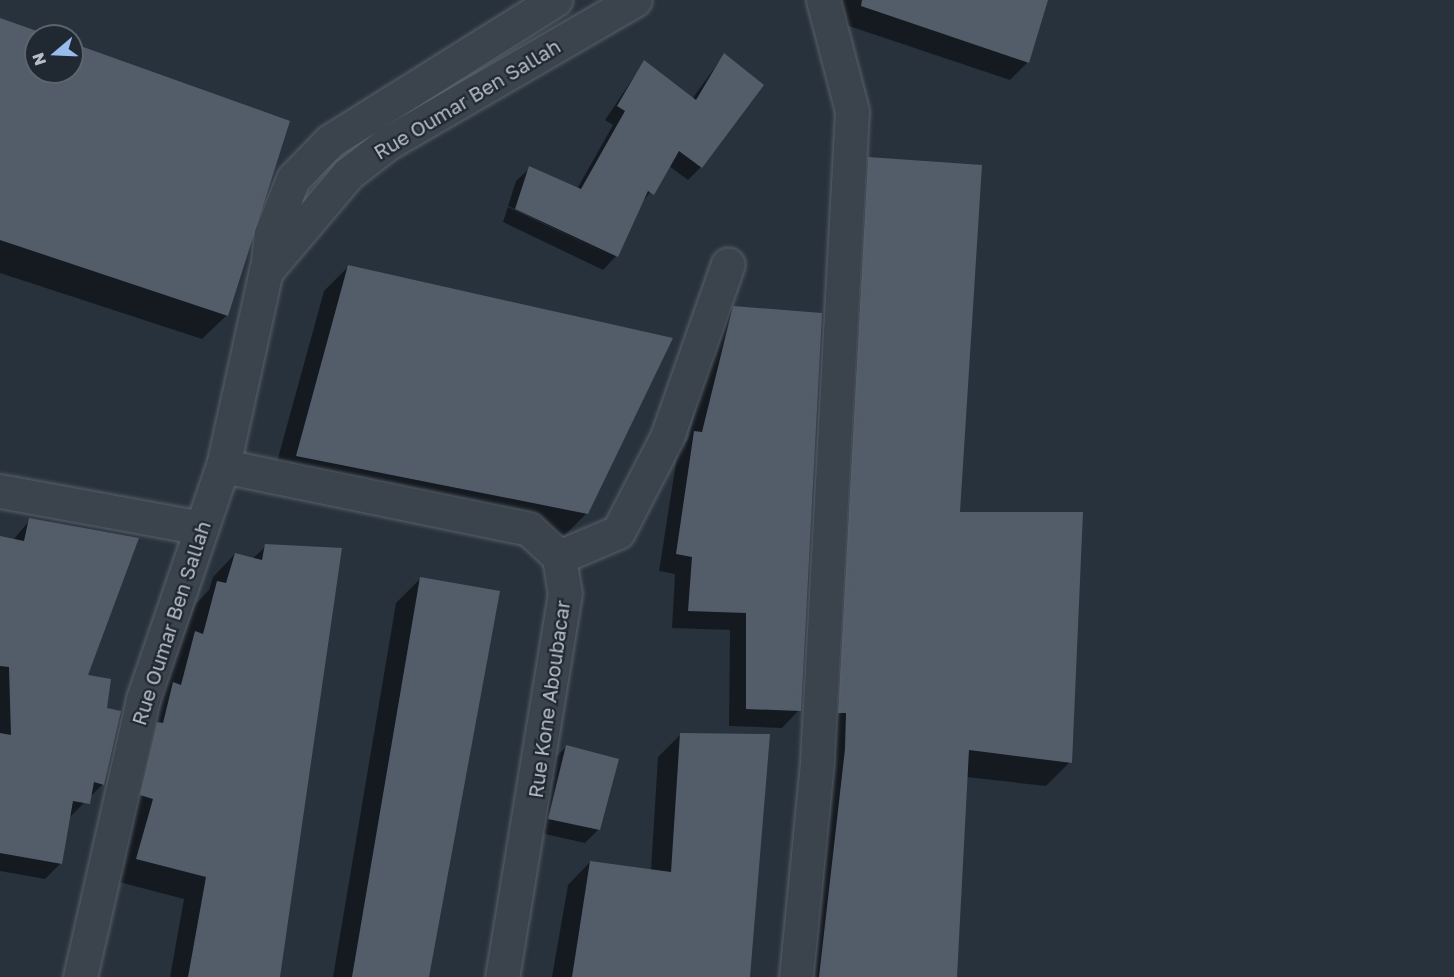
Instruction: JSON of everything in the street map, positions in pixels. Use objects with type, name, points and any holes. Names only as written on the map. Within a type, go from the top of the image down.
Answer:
[{"type":"street","name":"Rue Oumar Ben Sallah","points":[[80,977],[143,699],[223,466],[267,271],[271,234],[293,180],[330,141],[555,0]]},
{"type":"street","name":"Rue Oumar Ben Sallah","points":[[267,271],[341,181],[388,143],[635,0]]},
{"type":"street","points":[[796,977],[824,657],[852,111],[823,0]]},
{"type":"street","points":[[223,466],[529,529],[559,557],[618,532],[667,437],[728,264]]},
{"type":"street","points":[[0,491],[201,528]]},
{"type":"street","name":"Rue Kone Aboubacar","points":[[502,977],[565,593],[559,557]]},
{"type":"building","points":[[862,0],[1048,0],[1029,63],[861,6]]},
{"type":"building","points":[[0,18],[24,26],[24,84],[84,84],[84,47],[290,121],[228,316],[0,240]]},
{"type":"building","points":[[724,53],[764,85],[702,168],[679,151],[654,195],[648,191],[618,257],[515,209],[529,166],[581,189],[625,111],[617,106],[644,60],[696,100]]},
{"type":"building","points":[[868,157],[982,165],[960,512],[1083,512],[1072,763],[969,750],[957,977],[819,977],[845,749],[846,713],[838,713]]},
{"type":"building","points":[[348,265],[673,338],[588,514],[296,456]]},
{"type":"building","points":[[733,306],[822,313],[801,711],[746,709],[746,613],[688,611],[692,557],[676,554],[694,431],[702,432]]},
{"type":"building","points":[[29,518],[139,538],[88,675],[111,679],[107,708],[121,711],[104,785],[94,782],[90,804],[73,801],[62,864],[0,853],[0,733],[11,735],[9,667],[0,666],[0,536],[24,541]]},
{"type":"building","points":[[265,544],[342,548],[280,977],[188,977],[206,877],[136,859],[153,799],[140,795],[157,722],[163,723],[173,682],[181,685],[195,631],[203,634],[217,581],[226,583],[235,553],[262,560]]},
{"type":"building","points":[[420,577],[500,591],[429,977],[352,977]]},
{"type":"building","points":[[680,733],[770,734],[750,977],[572,977],[590,861],[671,872]]},
{"type":"building","points":[[566,745],[619,759],[600,830],[548,819]]}]
